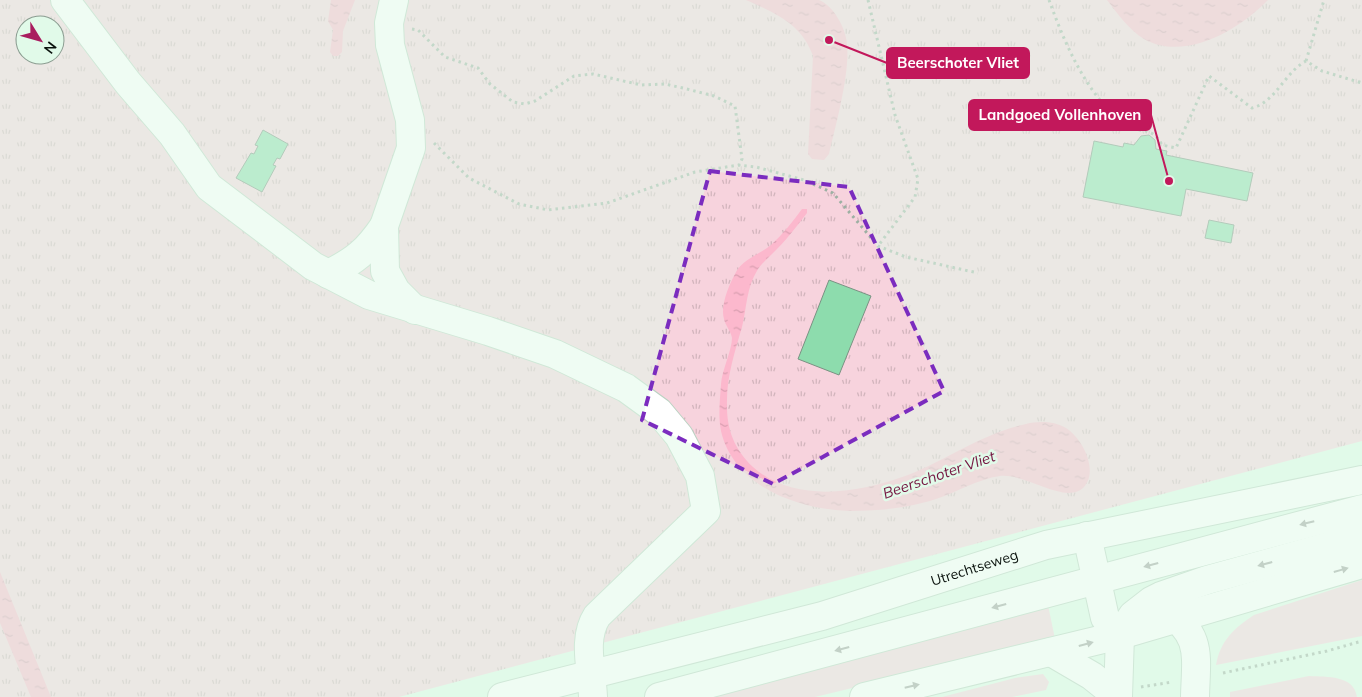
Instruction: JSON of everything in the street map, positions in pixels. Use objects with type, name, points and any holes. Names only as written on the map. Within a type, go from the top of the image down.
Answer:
[{"type":"main road","points":[[65,0],[128,83],[172,134],[210,187],[313,266],[369,295],[488,331],[555,354],[626,388],[660,412],[679,436],[700,476],[706,511],[597,616],[588,637],[593,686]]},
{"type":"main road","points":[[328,274],[352,262],[370,246],[384,226],[411,148],[410,120],[393,63],[392,12]]},
{"type":"main road","points":[[384,226],[385,271],[396,291],[416,310]]},
{"type":"main road","name":"Utrechtseweg","points":[[502,697],[593,686],[822,616],[1016,553],[1087,536],[1362,480]]},
{"type":"main road","points":[[659,697],[1362,509]]},
{"type":"main road","points":[[1087,536],[1105,578],[1105,618],[1120,635]]},
{"type":"main road","points":[[1123,694],[1120,635],[1133,615],[1161,596],[1207,580],[1362,537]]},
{"type":"main road","points":[[864,697],[1120,635],[1362,564]]},
{"type":"main road","points":[[1105,578],[1152,602],[1176,618],[1191,633],[1196,647],[1196,697]]},
{"type":"main road","points":[[1196,647],[1209,624],[1244,598]]},
{"type":"main road","points":[[1051,652],[1123,694]]},
{"type":"path","points":[[868,0],[895,115],[918,179],[915,197],[878,246]]},
{"type":"path","points":[[1049,0],[1064,41],[1078,67],[1105,105],[1126,126],[1150,131],[1156,135],[1162,145],[1176,148],[1209,76],[1252,108],[1262,106],[1297,68],[1306,62],[1324,0]]},
{"type":"path","points":[[392,12],[418,30],[445,57],[478,68],[490,84],[513,102],[525,104],[535,101],[574,76],[593,74],[608,75],[641,85],[665,84],[714,96],[735,106],[742,158],[739,165]]},
{"type":"path","points":[[1306,62],[1322,71],[1362,83]]},
{"type":"path","points":[[410,120],[469,178],[519,204],[548,210],[607,203],[695,172],[739,165],[804,180],[833,194],[878,246],[906,257],[978,273]]},
{"type":"path","points":[[1223,673],[1327,651],[1362,640]]},
{"type":"path","points":[[1123,694],[1173,682]]},
{"type":"highlighted area","points":[[710,171],[849,187],[944,391],[773,484],[642,420]]},
{"type":"green space","points":[[0,0],[1362,0],[1362,441],[399,697],[0,697]]},
{"type":"green space","points":[[1362,580],[1362,636],[1216,665],[1221,649],[1229,636],[1254,615]]},
{"type":"green space","points":[[1048,605],[1055,639],[815,697],[700,697]]},
{"type":"green space","points":[[1043,674],[1049,682],[1046,690],[1012,697],[942,697],[1015,678]]},
{"type":"green space","points":[[1309,676],[1331,677],[1345,681],[1355,690],[1357,697],[1230,697],[1230,692]]},
{"type":"water","points":[[331,0],[355,0],[343,31],[342,52],[338,56],[333,56],[330,52],[333,30],[328,21]]},
{"type":"water","points":[[746,0],[819,0],[830,7],[842,25],[847,44],[846,70],[842,99],[829,154],[824,160],[812,159],[808,154],[813,56],[808,45],[795,28],[786,21]]},
{"type":"water","points":[[1107,0],[1268,0],[1227,32],[1194,45],[1177,47],[1160,45],[1139,36]]},
{"type":"water","points":[[802,209],[807,209],[807,213],[761,265],[754,276],[730,373],[727,391],[727,410],[730,428],[740,452],[753,467],[769,479],[807,491],[828,492],[869,487],[923,469],[980,440],[1010,428],[1046,422],[1066,428],[1078,439],[1083,447],[1087,455],[1090,472],[1084,487],[1076,492],[1067,493],[1022,479],[1000,476],[915,505],[882,510],[849,511],[809,506],[790,500],[754,480],[739,467],[728,450],[720,425],[721,384],[732,338],[724,319],[724,302],[730,284],[738,269],[746,261],[771,245]]},
{"type":"water","points":[[0,572],[51,697],[31,697],[0,623]]},
{"type":"building","points":[[263,130],[288,144],[280,159],[277,158],[273,165],[276,166],[262,192],[236,178],[251,153],[254,154],[258,146],[255,145]]},
{"type":"building","points":[[1149,135],[1155,140],[1156,149],[1167,151],[1166,155],[1253,173],[1247,201],[1186,189],[1181,216],[1083,197],[1094,141],[1123,147],[1124,143],[1134,145],[1141,136]]},
{"type":"building","points":[[1209,220],[1234,225],[1231,243],[1205,238]]},
{"type":"building","points":[[829,280],[871,296],[839,375],[798,359]]},
{"type":"place","name":"Beerschoter Vliet","points":[[829,40]]},
{"type":"place","name":"Landgoed Vollenhoven","points":[[1169,181]]}]
